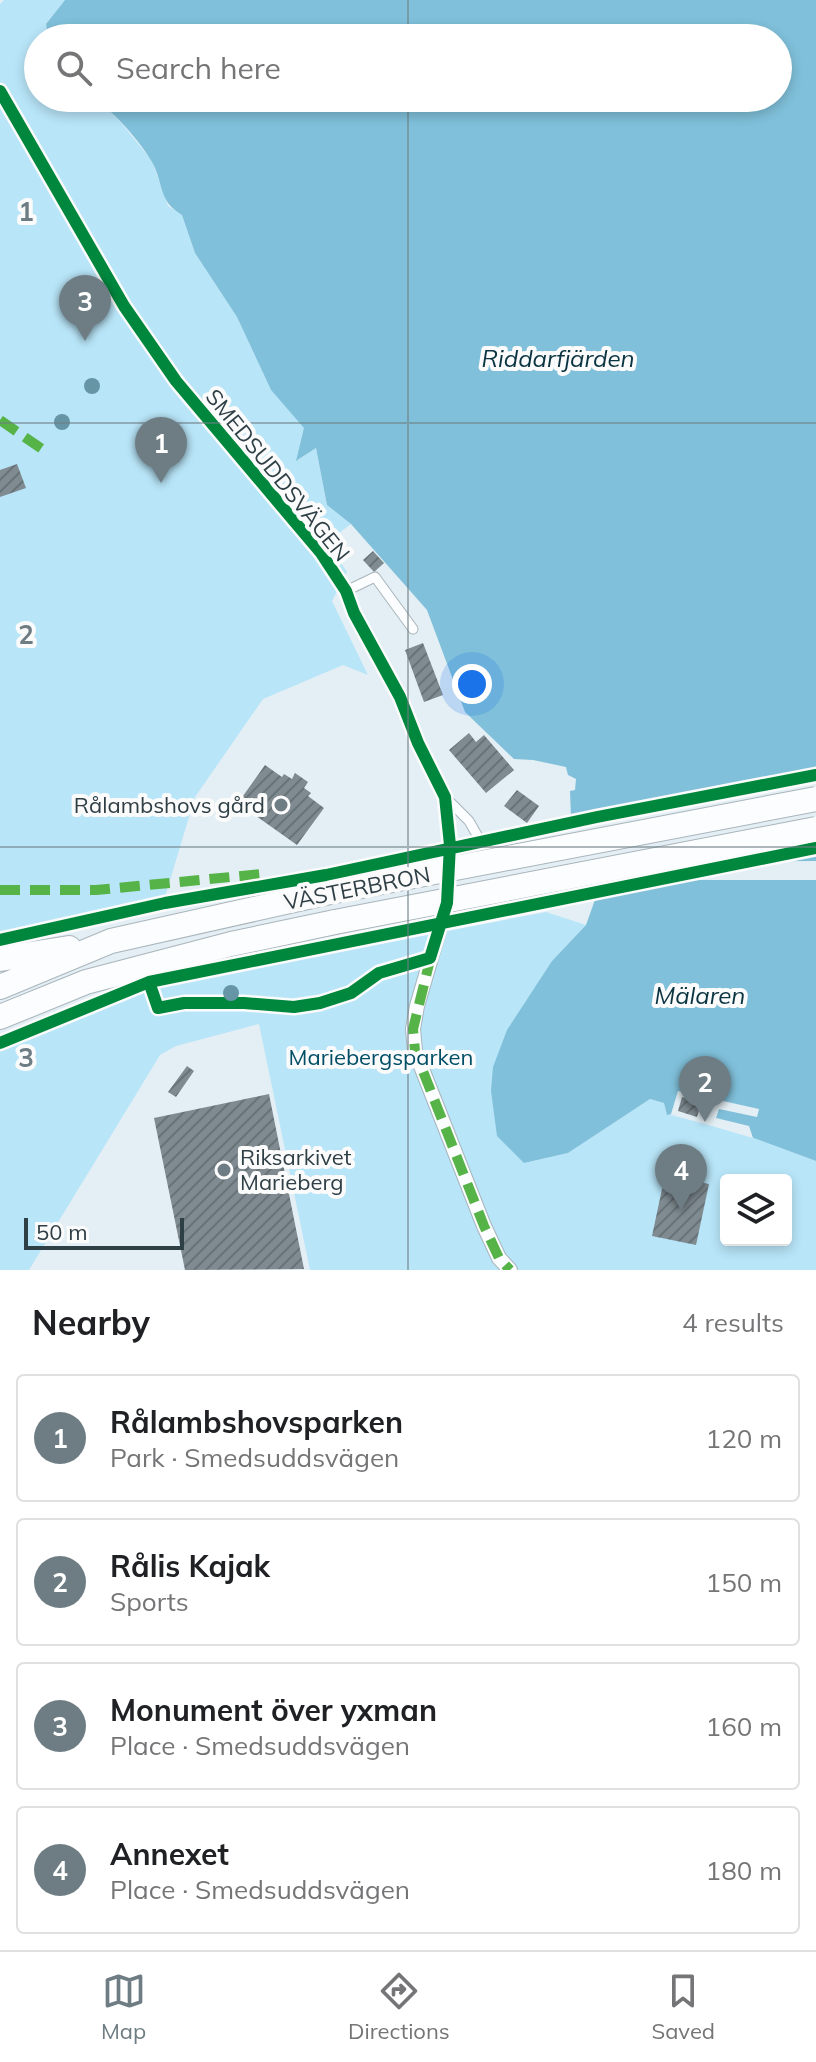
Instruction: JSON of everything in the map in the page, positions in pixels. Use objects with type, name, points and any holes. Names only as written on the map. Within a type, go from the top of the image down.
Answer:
[{"type":"main road","name":"VÄSTERBRON","points":[[0,987],[111,941],[330,892],[816,799]]},
{"type":"main road","name":"VÄSTERBRON","points":[[0,1017],[86,982],[158,962],[335,922],[816,829]]},
{"type":"main road","points":[[0,959],[111,941]]},
{"type":"street","name":"SMEDSUDDSVÄGEN","points":[[0,91],[132,318],[176,381],[321,553],[346,591],[354,613],[400,697],[418,743],[445,797],[450,845],[447,903],[417,1006],[413,1029],[415,1051],[484,1226],[499,1258],[510,1270]]},
{"type":"lane","points":[[346,591],[375,577],[413,629]]},
{"type":"lane","points":[[445,797],[469,821],[477,835]]},
{"type":"green space","points":[[4,0],[65,0],[46,24],[24,24],[24,112],[113,112],[152,161],[168,206],[182,215],[195,253],[237,317],[271,390],[305,428],[298,460],[316,448],[327,505],[351,524],[327,542],[347,572],[332,601],[368,675],[343,665],[263,699],[195,797],[165,897],[0,933],[0,4]]},
{"type":"green space","name":"Mariebergsparken","points":[[546,912],[586,925],[552,961],[524,1163],[568,1153],[650,1099],[664,1103],[667,1114],[740,1133],[816,1161],[816,1270],[310,1270],[259,1024],[176,1046],[160,1055],[29,1270],[0,1270],[0,1050],[18,1040],[159,986]]},
{"type":"water","name":"Riddarfjärden","points":[[65,0],[816,0],[816,861],[589,862],[571,818],[570,791],[575,790],[576,779],[568,775],[566,767],[514,759],[465,712],[427,610],[351,524],[327,505],[316,448],[296,461],[304,428],[271,390],[237,317],[195,253],[182,215],[165,198],[147,154],[110,112],[792,112],[792,24],[46,24]]},
{"type":"water","name":"Mälaren","points":[[588,880],[816,880],[816,1161],[740,1133],[667,1115],[664,1103],[650,1099],[568,1153],[524,1163],[497,1136],[491,1091],[493,1067],[507,1030],[552,961],[586,925],[596,897]]},
{"type":"pier","points":[[816,769],[816,855],[759,866],[588,866],[567,820],[567,817]]},
{"type":"pier","points":[[588,876],[703,876],[591,898],[584,879]]},
{"type":"pier","points":[[678,1091],[759,1109],[757,1117],[719,1109],[716,1118],[749,1126],[753,1138],[671,1114]]},
{"type":"building","points":[[17,464],[26,488],[0,497],[0,470]]},
{"type":"building","points":[[373,551],[384,563],[374,572],[363,560]]},
{"type":"building","points":[[423,643],[443,695],[424,702],[405,650]]},
{"type":"building","points":[[469,733],[476,742],[484,735],[514,770],[486,793],[449,750]]},
{"type":"building","name":"Rålambshovs gård","points":[[265,765],[282,777],[284,774],[292,779],[295,773],[308,782],[304,788],[311,793],[308,796],[324,808],[297,845],[238,803]]},
{"type":"building","points":[[517,790],[539,806],[527,823],[504,806]]},
{"type":"building","points":[[187,1066],[194,1071],[176,1097],[168,1092]]},
{"type":"building","name":"Riksarkivet Marieberg","points":[[269,1094],[304,1269],[185,1270],[154,1118]]},
{"type":"building","points":[[682,1097],[701,1103],[697,1117],[678,1111]]},
{"type":"building","points":[[665,1175],[709,1184],[696,1245],[652,1236]]},
{"type":"marked path","points":[[0,420],[45,451]]},
{"type":"marked path","points":[[0,890],[96,890],[262,874]]},
{"type":"marked path","points":[[431,956],[413,1029],[415,1051],[484,1226],[499,1258],[510,1270]]},
{"type":"cycle path","points":[[0,91],[124,306],[176,381],[321,553],[346,591],[354,613],[400,697],[418,743],[445,797],[450,845],[447,903],[430,958],[379,973],[351,993],[294,1007],[184,1003],[158,1008],[149,982]]},
{"type":"cycle path","points":[[0,940],[165,903],[326,875],[597,817],[816,775]]},
{"type":"cycle path","points":[[0,1043],[149,982],[816,848]]},
{"type":"place","name":"Monument över yxman","points":[[85,341]]},
{"type":"place","name":"Rålambshovsparken","points":[[161,483]]},
{"type":"place","name":"Rålambshovs gård","points":[[281,805]]},
{"type":"place","name":"Rålis Kajak","points":[[705,1122]]},
{"type":"place","name":"Riksarkivet Marieberg","points":[[224,1170]]},
{"type":"place","name":"Annexet","points":[[681,1210]]}]
